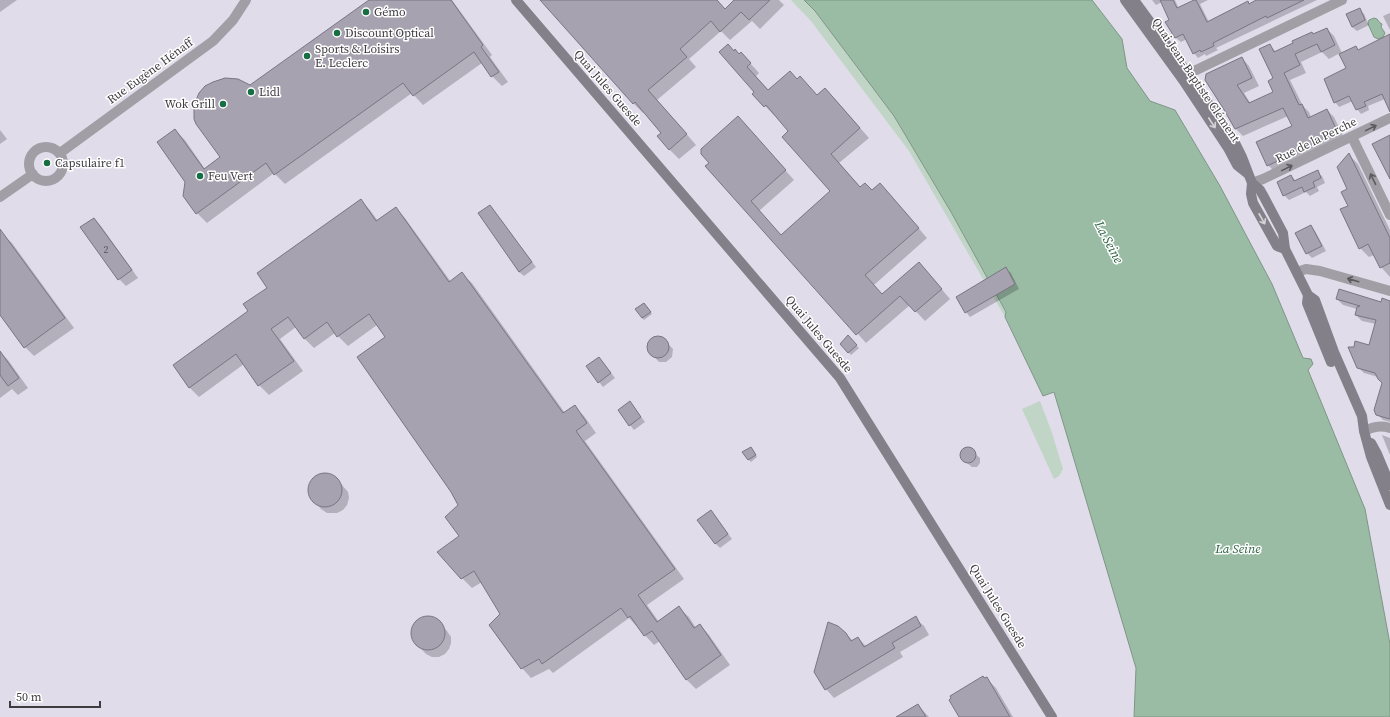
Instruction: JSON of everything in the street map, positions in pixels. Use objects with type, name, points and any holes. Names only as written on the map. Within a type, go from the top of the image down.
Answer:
[{"type":"main road","name":"Quai Jean-Baptiste Clément","points":[[1125,0],[1183,80],[1228,148],[1237,165],[1247,173]]},
{"type":"main road","name":"Quai Jean-Baptiste Clément","points":[[1134,0],[1233,139],[1252,183],[1251,194],[1253,203],[1277,246],[1285,249],[1308,295],[1314,300],[1334,352],[1362,416],[1371,457],[1390,505]]},
{"type":"main road","name":"Quai Jules Guesde","points":[[516,1],[840,378],[1052,717]]},
{"type":"main road","name":"Quai Jean-Baptiste Clément","points":[[1364,430],[1377,454],[1390,485]]},
{"type":"street","name":"Rue Eugène Hénaff","points":[[60,153],[213,41],[233,20],[246,0]]},
{"type":"street","points":[[1188,74],[1342,0]]},
{"type":"street","name":"Rue de la Perche","points":[[1252,183],[1263,180],[1390,118]]},
{"type":"street","points":[[1352,137],[1390,214]]},
{"type":"street","points":[[41,148],[51,148],[60,153],[63,163],[60,173],[56,177],[53,179],[44,180],[33,174],[30,164],[36,150],[41,148]]},
{"type":"street","points":[[0,197],[33,174]]},
{"type":"street","points":[[1297,272],[1306,269],[1320,271],[1390,291]]},
{"type":"street","points":[[1364,430],[1375,427],[1390,428]]},
{"type":"shaded area","points":[[791,0],[804,0],[815,11],[894,116],[951,212],[1006,312],[1005,317],[909,151],[811,21]]},
{"type":"shaded area","points":[[1040,401],[1063,469],[1059,476],[1054,479],[1022,409]]},
{"type":"water","name":"La Seine","points":[[804,0],[1092,0],[1122,39],[1127,68],[1150,101],[1175,110],[1220,186],[1272,284],[1303,358],[1311,359],[1313,364],[1308,370],[1365,509],[1390,644],[1390,717],[1134,717],[1136,668],[1054,392],[1043,396],[1005,317],[1006,312],[951,212],[894,116],[815,11]]},
{"type":"water","points":[[1374,18],[1382,24],[1381,27],[1385,33],[1383,37],[1378,39],[1374,37],[1368,24],[1369,20]]},
{"type":"building","points":[[369,0],[451,0],[483,45],[481,47],[499,72],[491,77],[474,52],[413,96],[403,83],[274,175],[266,163],[196,214],[183,196],[185,182],[157,142],[175,129],[204,169],[220,157],[194,119],[196,100],[199,93],[205,86],[225,78],[238,79],[250,85]]},
{"type":"building","points":[[540,0],[717,0],[725,9],[734,0],[770,0],[749,20],[741,12],[720,32],[711,21],[680,49],[687,57],[648,90],[687,134],[669,150],[657,136],[661,133],[635,102],[633,104]]},
{"type":"building","points":[[1160,0],[1173,0],[1177,8],[1196,0],[1207,22],[1248,1],[1249,4],[1256,0],[1304,0],[1267,18],[1266,16],[1213,43],[1214,46],[1201,52],[1200,50],[1193,54],[1183,34],[1175,38],[1165,22],[1169,20]]},
{"type":"building","points":[[1360,8],[1365,20],[1352,27],[1346,14]]},
{"type":"building","points":[[1327,28],[1335,45],[1321,52],[1317,44],[1295,54],[1300,65],[1284,73],[1299,105],[1302,104],[1308,118],[1327,109],[1337,131],[1328,135],[1329,137],[1267,166],[1256,142],[1292,126],[1283,108],[1235,129],[1205,80],[1206,74],[1242,57],[1252,78],[1237,85],[1249,103],[1273,92],[1268,81],[1273,78],[1259,49],[1270,44],[1274,52],[1293,43],[1292,41],[1312,32],[1313,34]]},
{"type":"building","points":[[1390,34],[1390,112],[1382,94],[1364,102],[1366,106],[1356,110],[1349,96],[1334,103],[1324,79],[1346,68],[1339,54],[1356,46],[1358,50]]},
{"type":"building","points":[[728,44],[734,51],[735,49],[739,54],[741,52],[751,63],[747,67],[768,90],[790,71],[797,79],[800,76],[817,95],[825,88],[860,128],[831,154],[860,187],[865,183],[872,190],[880,183],[919,228],[865,275],[882,294],[919,262],[942,289],[915,312],[900,296],[856,335],[705,166],[709,163],[701,154],[701,149],[738,116],[786,170],[751,201],[781,235],[830,191],[782,137],[788,131],[766,105],[764,107],[752,94],[754,92],[719,52]]},
{"type":"building","points":[[1390,135],[1390,179],[1372,144]]},
{"type":"building","points":[[1349,153],[1390,238],[1390,263],[1380,268],[1368,244],[1359,249],[1340,209],[1348,206],[1341,192],[1347,189],[1337,167]]},
{"type":"building","points":[[1318,170],[1321,178],[1313,182],[1315,187],[1304,192],[1302,187],[1283,196],[1277,182],[1291,175],[1294,181]]},
{"type":"building","points":[[361,199],[376,221],[396,207],[449,282],[462,272],[563,413],[575,405],[587,423],[576,431],[675,569],[638,595],[657,622],[679,606],[694,628],[700,624],[721,655],[686,680],[652,631],[644,636],[630,616],[628,618],[621,608],[542,664],[539,659],[521,669],[489,625],[500,614],[474,571],[461,579],[437,552],[459,536],[445,517],[458,505],[451,492],[357,357],[385,337],[369,314],[337,337],[327,322],[304,339],[288,317],[271,329],[294,361],[258,386],[236,354],[189,388],[173,365],[248,311],[243,304],[267,288],[257,273]]},
{"type":"building","points":[[490,205],[532,262],[519,272],[478,213]]},
{"type":"building","points":[[94,218],[132,270],[118,280],[80,227]]},
{"type":"building","points":[[1311,225],[1322,246],[1306,254],[1295,233]]},
{"type":"building","points":[[0,229],[65,318],[24,348],[0,315]]},
{"type":"building","points":[[1006,267],[1015,284],[965,313],[956,297]]},
{"type":"building","points":[[1339,289],[1381,302],[1382,298],[1390,301],[1390,419],[1376,415],[1374,410],[1382,383],[1375,373],[1357,368],[1348,347],[1354,347],[1355,341],[1369,345],[1376,320],[1355,315],[1357,307],[1360,306],[1336,299]]},
{"type":"building","points":[[644,303],[651,312],[642,318],[635,309]]},
{"type":"building","points":[[848,335],[857,345],[848,353],[840,344]]},
{"type":"building","points":[[658,336],[666,339],[669,347],[666,355],[658,358],[650,355],[647,347],[650,339]]},
{"type":"building","points":[[0,351],[19,378],[8,386],[0,375]]},
{"type":"building","points":[[599,357],[611,373],[598,383],[586,366]]},
{"type":"building","points":[[630,401],[641,417],[629,426],[618,410]]},
{"type":"building","points":[[751,447],[756,455],[748,460],[742,452]]},
{"type":"building","points":[[968,447],[975,452],[976,455],[971,462],[968,463],[961,458],[960,455],[965,448]]},
{"type":"building","points":[[322,473],[328,473],[337,478],[341,484],[341,496],[337,502],[328,507],[322,507],[313,502],[308,493],[308,487],[313,478]]},
{"type":"building","points":[[711,510],[728,534],[715,544],[697,520]]},
{"type":"building","points":[[428,616],[440,621],[445,633],[440,645],[428,650],[416,645],[411,633],[416,621]]},
{"type":"building","points":[[916,616],[921,626],[892,643],[895,648],[825,690],[814,672],[828,622],[838,626],[846,633],[851,641],[858,637],[864,647]]},
{"type":"building","points":[[983,676],[984,678],[987,677],[1010,717],[959,717],[949,700],[951,698],[950,696]]},
{"type":"building","points":[[918,704],[926,717],[896,717]]},
{"type":"place","name":"Gémo","points":[[366,12]]},
{"type":"place","name":"Discount Optical","points":[[337,33]]},
{"type":"place","name":"Sports & Loisirs E. Leclerc","points":[[307,56]]},
{"type":"place","name":"Lidl","points":[[251,92]]},
{"type":"place","name":"Wok Grill","points":[[223,104]]},
{"type":"place","name":"Capsulaire f1","points":[[47,163]]},
{"type":"place","name":"Feu Vert","points":[[200,176]]}]
